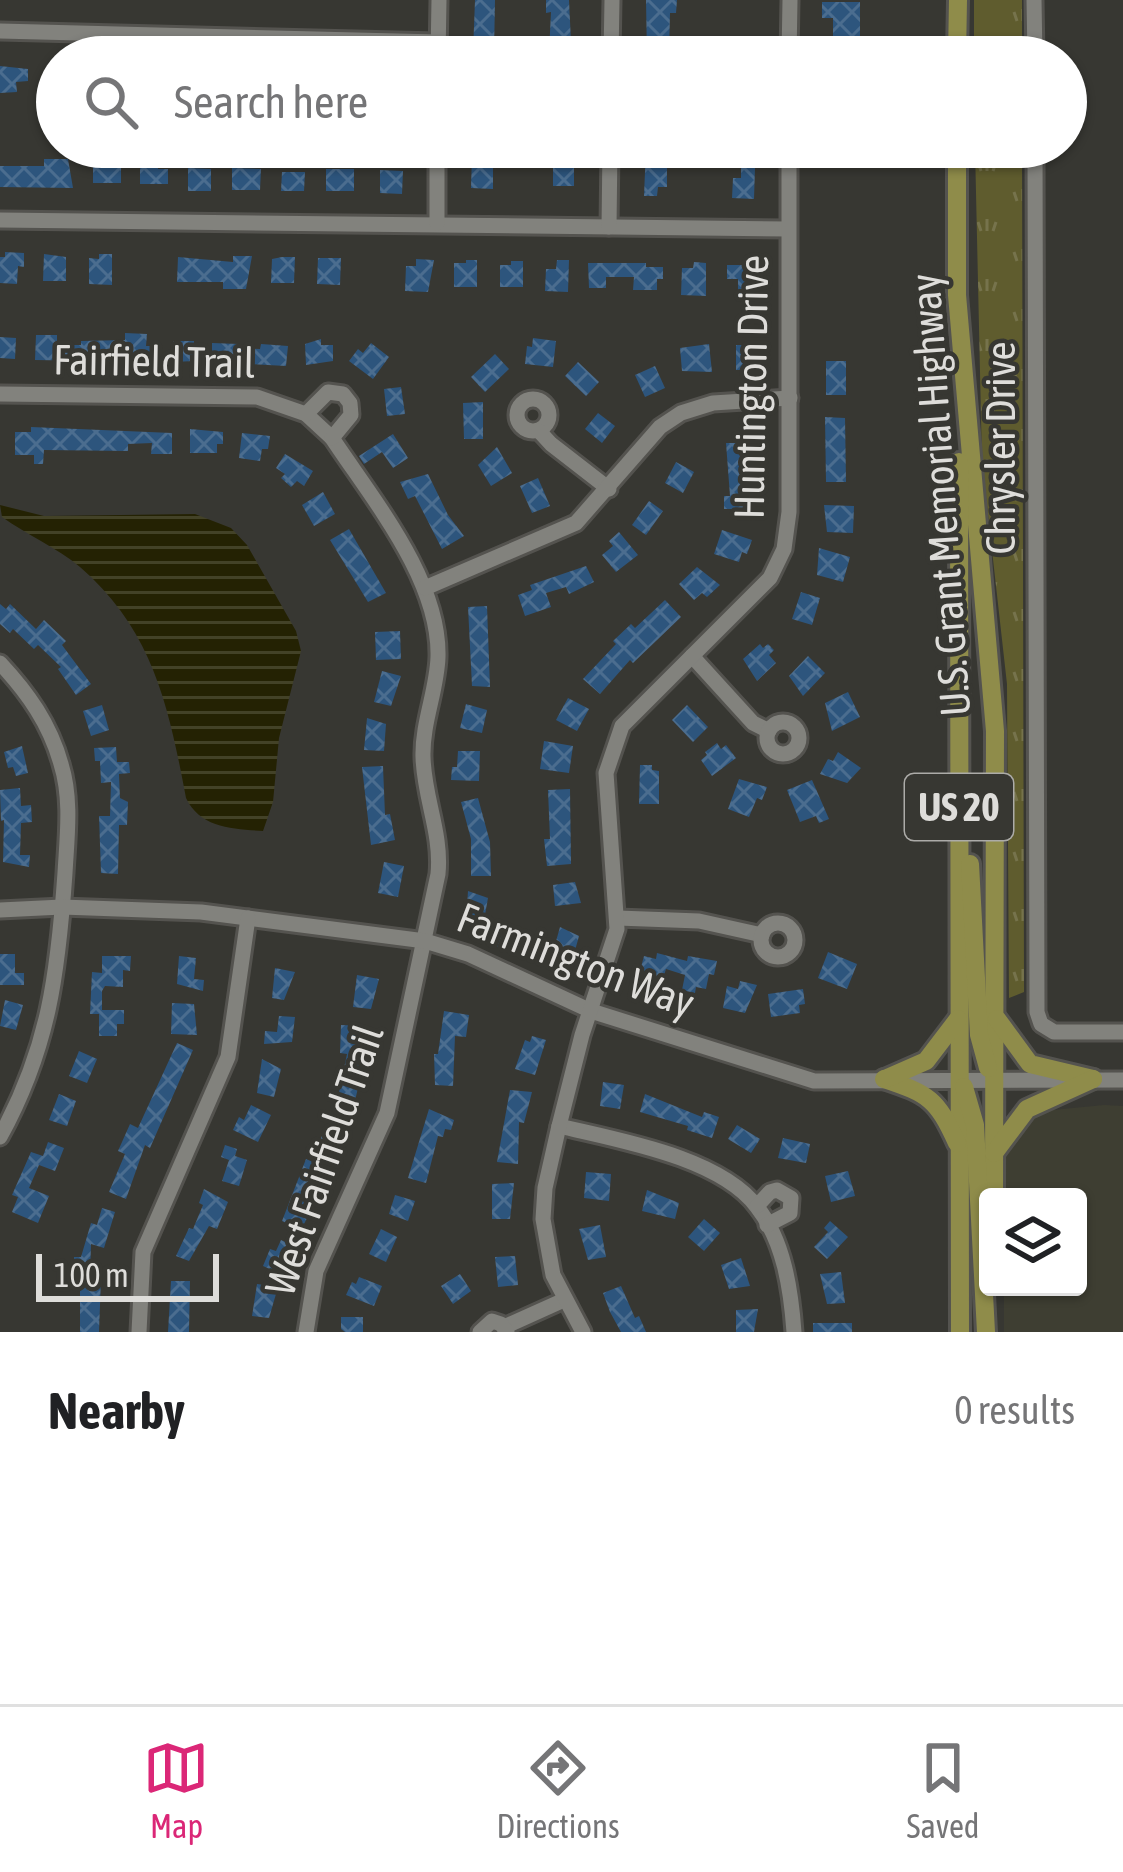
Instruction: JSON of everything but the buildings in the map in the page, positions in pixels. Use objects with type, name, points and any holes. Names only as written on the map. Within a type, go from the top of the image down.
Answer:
[{"type":"main road","points":[[957,36],[958,0]]},
{"type":"main road","name":"U.S. Grant Memorial Highway","points":[[957,168],[960,1332]]},
{"type":"main road","name":"U.S. Grant Memorial Highway","points":[[957,295],[995,731],[994,1188]]},
{"type":"main road","points":[[959,782],[969,835],[979,1036],[994,1078]]},
{"type":"main road","points":[[995,1016],[1030,1064],[1093,1079]]},
{"type":"main road","points":[[884,1079],[926,1060],[958,1019]]},
{"type":"main road","points":[[958,1078],[968,1091],[975,1125],[990,1332]]},
{"type":"main road","points":[[884,1079],[923,1092],[945,1117],[960,1150]]},
{"type":"main road","points":[[994,1154],[1027,1109],[1093,1079]]},
{"type":"main road","points":[[990,1332],[994,1296]]},
{"type":"street","points":[[438,36],[439,0]]},
{"type":"street","points":[[611,36],[612,0]]},
{"type":"street","points":[[789,36],[790,0]]},
{"type":"street","points":[[1034,0],[1035,36]]},
{"type":"street","points":[[0,31],[122,36]]},
{"type":"street","points":[[436,223],[437,168]]},
{"type":"street","points":[[610,168],[610,226]]},
{"type":"street","name":"Huntington Drive","points":[[583,1332],[549,1263],[543,1219],[559,1126],[618,918],[606,773],[622,726],[727,624],[778,564],[789,512],[789,168]]},
{"type":"street","name":"Chrysler Drive","points":[[1035,168],[1037,1012],[1041,1024],[1054,1032],[1123,1032]]},
{"type":"street","points":[[0,220],[788,229]]},
{"type":"street","points":[[306,414],[328,392],[344,394],[352,415],[332,437]]},
{"type":"street","name":"Fairfield Trail","points":[[0,394],[242,395],[269,399],[306,414],[332,437],[433,608],[438,651],[423,753],[427,796],[441,842],[424,941]]},
{"type":"street","points":[[425,588],[576,523],[660,427],[681,413],[713,403],[790,398]]},
{"type":"street","points":[[539,430],[609,488]]},
{"type":"street","points":[[692,656],[753,723],[769,731]]},
{"type":"street","points":[[0,663],[24,688],[46,723],[62,765],[68,802],[52,1007],[40,1048],[0,1138]]},
{"type":"street","name":"Farmington Way","points":[[0,910],[62,907],[201,912],[424,941],[468,954],[591,1011],[814,1081],[1123,1080]]},
{"type":"street","points":[[139,1332],[143,1252],[228,1057],[248,918]]},
{"type":"street","points":[[618,918],[699,921],[762,935]]},
{"type":"street","name":"West Fairfield Trail","points":[[306,1332],[316,1271],[387,1113],[424,941]]},
{"type":"street","points":[[559,1126],[674,1156],[746,1193],[767,1225],[791,1292],[794,1332]]},
{"type":"street","points":[[757,1206],[777,1190],[791,1198],[790,1214],[767,1225]]},
{"type":"street","points":[[480,1332],[492,1321],[506,1329],[564,1300]]},
{"type":"shaded area","points":[[0,505],[44,516],[195,514],[231,528],[247,545],[296,631],[301,651],[279,738],[273,802],[263,831],[219,825],[192,808],[165,703],[142,645],[125,618],[80,567],[2,517]]},
{"type":"shaded area","points":[[1123,1106],[1123,1332],[1004,1332],[1004,1296],[1087,1296],[1087,1188],[1003,1188],[1002,1142],[1032,1112]]},
{"type":"green space","points":[[974,0],[1022,0],[1022,36],[974,36]]},
{"type":"green space","points":[[975,168],[1022,168],[1024,992],[1009,998],[1007,684],[982,461]]}]
